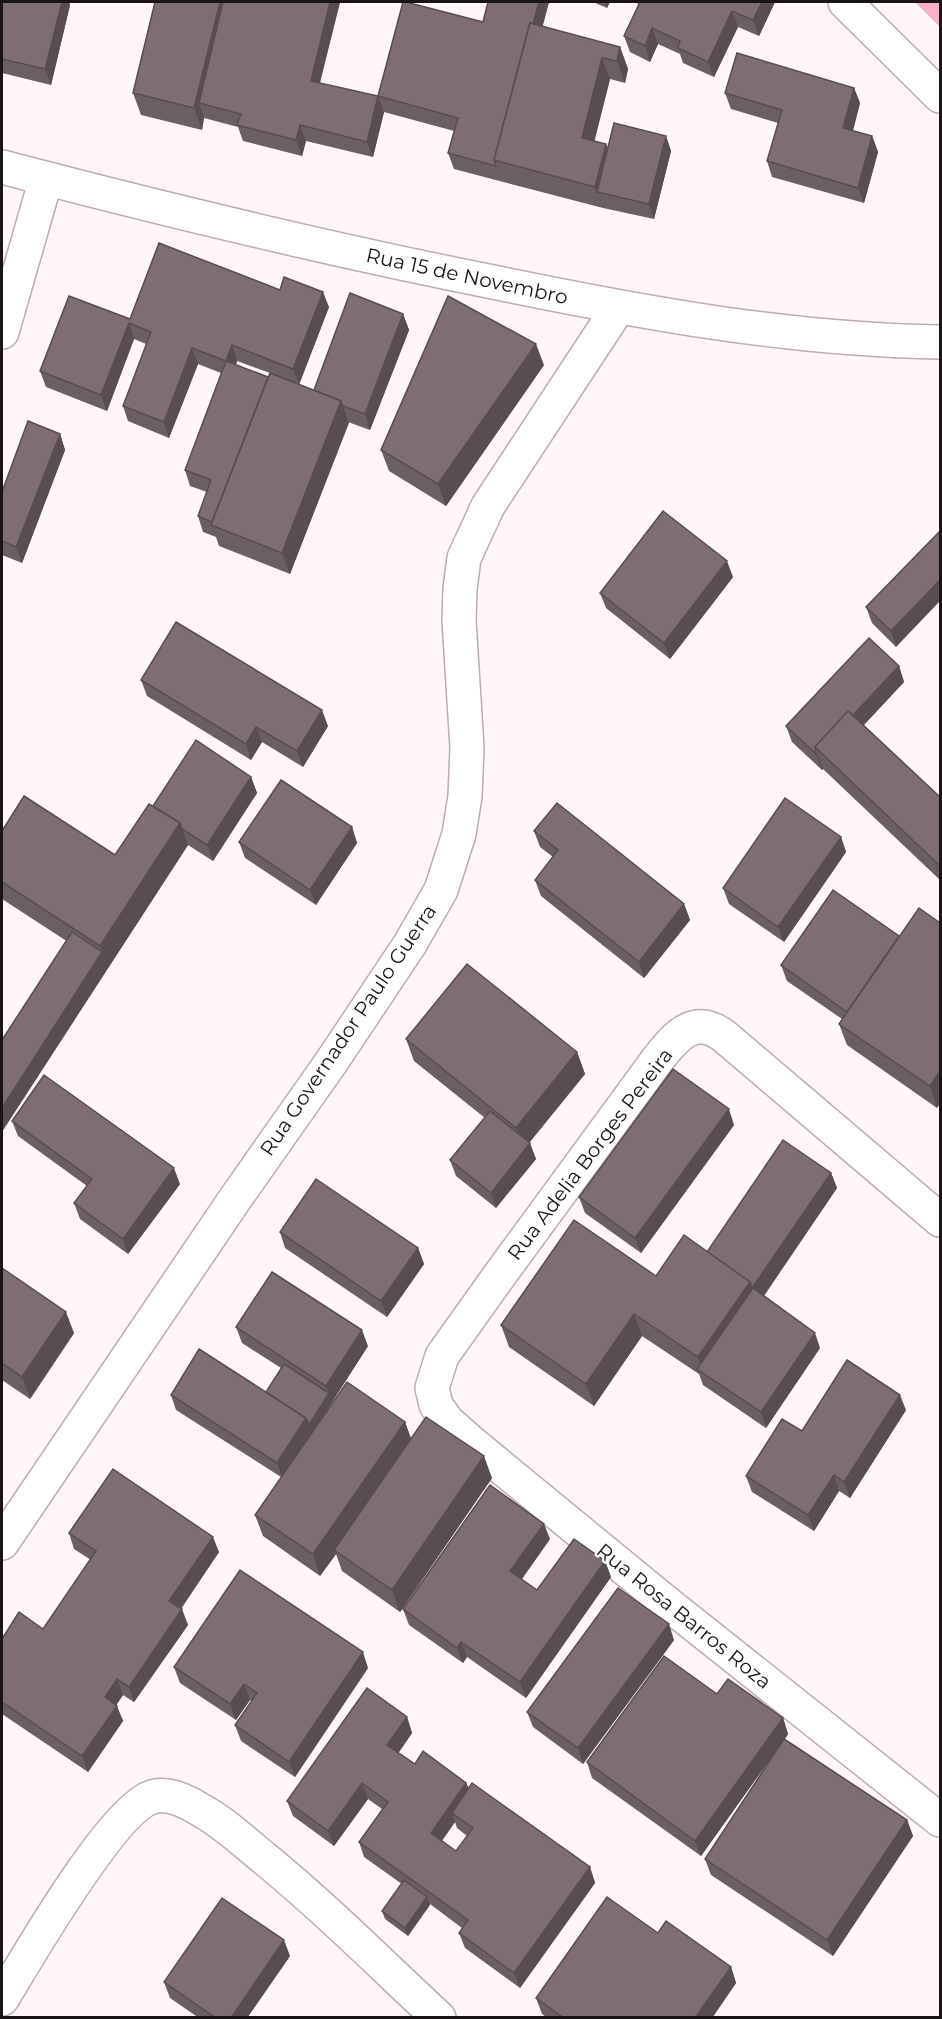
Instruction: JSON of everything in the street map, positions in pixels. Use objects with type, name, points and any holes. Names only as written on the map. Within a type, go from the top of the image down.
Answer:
[{"type":"street","points":[[845,2],[940,96]]},
{"type":"street","name":"Rua 15 de Novembro","points":[[2,167],[390,261],[618,308],[750,328],[885,341],[940,342]]},
{"type":"street","points":[[2,332],[46,178]]},
{"type":"street","name":"Rua Governador Paulo Guerra","points":[[2,1543],[235,1198],[332,1061],[410,944],[441,890],[459,834],[465,796],[467,748],[459,620],[464,558],[488,506],[618,308]]},
{"type":"street","name":"Rua Adelia Borges Pereira","points":[[436,1405],[432,1388],[442,1356],[658,1059],[671,1043],[691,1028],[705,1027],[716,1030],[732,1042],[940,1220]]},
{"type":"street","name":"Rua Rosa Barros Roza","points":[[436,1405],[447,1420],[473,1444],[663,1600],[940,1820]]},
{"type":"street","points":[[2,1999],[83,1871],[116,1827],[137,1806],[151,1797],[160,1795],[170,1796],[199,1809],[226,1827],[288,1878],[439,2018]]},
{"type":"shaded area","points":[[915,2],[940,2],[940,27]]},
{"type":"building","points":[[2,2],[62,2],[45,69],[2,59]]},
{"type":"building","points":[[155,2],[220,2],[194,108],[133,93]]},
{"type":"building","points":[[223,2],[330,2],[311,81],[378,96],[367,142],[300,125],[296,140],[237,125],[241,114],[199,103]]},
{"type":"building","points":[[403,2],[483,22],[488,2],[539,2],[533,24],[530,23],[494,160],[496,166],[448,153],[458,118],[378,96]]},
{"type":"building","points":[[640,2],[762,2],[753,20],[732,11],[708,62],[678,48],[680,41],[652,28],[645,46],[624,36]]},
{"type":"building","points":[[530,23],[620,47],[617,61],[602,58],[582,138],[606,144],[595,187],[494,160]]},
{"type":"building","points":[[737,53],[854,88],[843,128],[872,136],[858,188],[767,161],[782,110],[725,93]]},
{"type":"building","points":[[614,123],[666,136],[649,204],[597,192]]},
{"type":"building","points":[[159,243],[280,290],[284,277],[323,292],[293,369],[232,345],[226,361],[192,348],[164,422],[123,406],[151,332],[129,323],[101,395],[40,371],[69,296],[130,319]]},
{"type":"building","points":[[350,293],[403,314],[365,414],[343,406],[341,401],[314,390]]},
{"type":"building","points":[[448,296],[536,344],[438,484],[381,450]]},
{"type":"building","points":[[226,361],[268,377],[212,522],[198,516],[211,480],[185,470]]},
{"type":"building","points":[[270,373],[341,401],[282,553],[211,525]]},
{"type":"building","points":[[28,421],[60,434],[16,547],[2,541],[2,492]]},
{"type":"building","points":[[663,511],[727,561],[664,643],[600,593]]},
{"type":"building","points":[[940,531],[940,580],[891,631],[866,607]]},
{"type":"building","points":[[176,622],[322,710],[297,751],[256,727],[246,744],[141,680]]},
{"type":"building","points":[[869,638],[899,666],[853,715],[848,711],[815,747],[816,754],[786,726]]},
{"type":"building","points":[[848,711],[940,797],[940,866],[815,747]]},
{"type":"building","points":[[196,740],[251,777],[207,845],[182,829],[180,823],[153,806]]},
{"type":"building","points":[[281,780],[352,827],[310,890],[239,842]]},
{"type":"building","points":[[24,796],[115,855],[149,804],[180,823],[100,946],[2,882],[2,831]]},
{"type":"building","points":[[785,798],[841,837],[778,927],[723,888]]},
{"type":"building","points":[[557,803],[684,904],[639,962],[535,880],[558,850],[534,831]]},
{"type":"building","points":[[833,890],[899,936],[847,1012],[781,965]]},
{"type":"building","points":[[919,908],[940,923],[940,1071],[930,1086],[839,1024]]},
{"type":"building","points":[[72,932],[102,952],[2,1108],[2,1040]]},
{"type":"building","points":[[467,964],[577,1052],[516,1128],[406,1039]]},
{"type":"building","points":[[673,1069],[729,1109],[635,1238],[579,1197]]},
{"type":"building","points":[[44,1075],[174,1168],[123,1239],[74,1203],[92,1179],[12,1121]]},
{"type":"building","points":[[490,1111],[530,1143],[491,1193],[450,1160]]},
{"type":"building","points":[[783,1140],[831,1173],[752,1288],[750,1282],[707,1252]]},
{"type":"building","points":[[316,1179],[418,1248],[381,1301],[280,1232]]},
{"type":"building","points":[[574,1220],[656,1276],[684,1235],[750,1282],[698,1357],[634,1314],[586,1384],[501,1325]]},
{"type":"building","points":[[2,1268],[66,1312],[22,1377],[2,1363]]},
{"type":"building","points":[[272,1272],[362,1330],[326,1386],[236,1327]]},
{"type":"building","points":[[753,1288],[815,1333],[761,1412],[697,1369]]},
{"type":"building","points":[[199,1349],[306,1418],[277,1463],[171,1395]]},
{"type":"building","points":[[847,1360],[900,1395],[844,1482],[834,1475],[808,1515],[746,1476],[782,1419],[802,1431]]},
{"type":"building","points":[[284,1364],[329,1393],[309,1425],[306,1418],[266,1392]]},
{"type":"building","points":[[347,1382],[405,1422],[313,1554],[255,1515]]},
{"type":"building","points":[[426,1417],[484,1456],[392,1590],[334,1550]]},
{"type":"building","points":[[113,1469],[213,1537],[169,1601],[182,1609],[129,1687],[117,1679],[105,1697],[117,1706],[82,1756],[2,1702],[2,1639],[19,1612],[43,1629],[96,1551],[69,1533]]},
{"type":"building","points":[[490,1485],[544,1524],[510,1571],[537,1590],[574,1539],[605,1561],[520,1682],[461,1642],[457,1648],[403,1609]]},
{"type":"building","points":[[240,1570],[363,1652],[289,1762],[235,1725],[257,1693],[244,1684],[230,1704],[174,1667]]},
{"type":"building","points":[[618,1588],[669,1624],[578,1748],[527,1712]]},
{"type":"building","points":[[664,1656],[717,1694],[728,1679],[783,1718],[695,1841],[587,1762]]},
{"type":"building","points":[[367,1688],[407,1717],[387,1745],[415,1764],[423,1751],[466,1783],[431,1833],[456,1851],[473,1828],[452,1813],[472,1783],[590,1867],[514,1973],[459,1933],[468,1920],[359,1842],[388,1802],[362,1783],[328,1831],[287,1801]]},
{"type":"building","points":[[784,1739],[907,1820],[827,1940],[705,1859]]},
{"type":"building","points":[[404,1880],[427,1897],[405,1928],[382,1911]]},
{"type":"building","points":[[607,1897],[658,1933],[666,1921],[731,1967],[695,2018],[564,2018],[536,1998]]},
{"type":"building","points":[[222,1898],[284,1940],[231,2018],[216,2018],[164,1982]]}]
